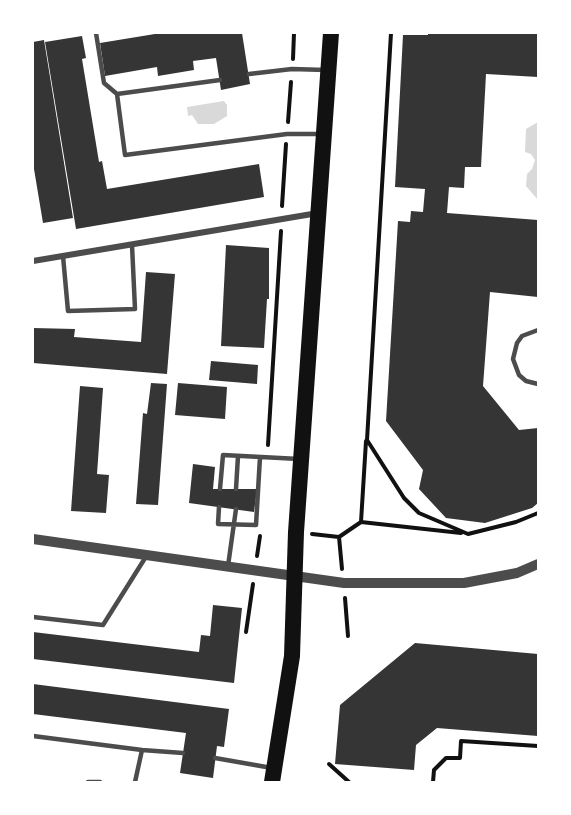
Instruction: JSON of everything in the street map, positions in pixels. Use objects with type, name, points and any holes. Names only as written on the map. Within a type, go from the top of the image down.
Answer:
[{"type":"highway","points":[[273,775],[290,666],[297,576],[296,532],[331,33]]},
{"type":"street","points":[[33,261],[319,213]]},
{"type":"street","points":[[33,539],[344,583],[464,583],[517,573],[538,564]]},
{"type":"lane","points":[[96,33],[104,83],[117,94],[125,155],[287,134],[324,134]]},
{"type":"lane","points":[[249,74],[292,69],[328,70]]},
{"type":"lane","points":[[117,94],[220,80]]},
{"type":"lane","points":[[63,256],[68,311],[135,309],[132,245]]},
{"type":"lane","points":[[538,330],[522,336],[517,343],[513,359],[519,375],[538,384]]},
{"type":"lane","points":[[220,489],[224,455],[302,459]]},
{"type":"lane","points":[[236,489],[238,456]]},
{"type":"lane","points":[[219,507],[218,524],[256,525],[260,457]]},
{"type":"lane","points":[[228,567],[236,509]]},
{"type":"lane","points":[[33,617],[103,625],[147,555]]},
{"type":"lane","points":[[33,736],[183,753]]},
{"type":"lane","points":[[135,782],[142,750]]},
{"type":"lane","points":[[216,758],[273,775]]},
{"type":"lane","points":[[88,782],[100,782]]},
{"type":"path","points":[[267,458],[294,33]]},
{"type":"path","points":[[361,522],[392,33]]},
{"type":"path","points":[[366,440],[404,498],[419,513],[468,534]]},
{"type":"path","points":[[296,532],[339,537],[361,522],[468,534],[516,522],[538,513]]},
{"type":"path","points":[[433,782],[434,770],[446,758],[460,759],[461,741],[538,746]]},
{"type":"path","points":[[329,764],[349,782]]},
{"type":"shaded area","points":[[224,101],[227,105],[227,116],[214,124],[198,124],[192,115],[188,116],[187,107]]},
{"type":"shaded area","points":[[538,122],[538,200],[526,186],[527,174],[532,169],[535,160],[531,154],[525,152],[526,129]]},
{"type":"building","points":[[161,33],[242,33],[250,84],[221,90],[216,58],[193,61],[194,70],[158,76],[157,67],[105,76],[100,43]]},
{"type":"building","points":[[428,33],[538,33],[538,77],[486,74],[481,167],[465,167],[464,188],[449,187],[447,213],[538,220],[538,297],[490,292],[483,386],[519,430],[538,428],[538,503],[532,508],[485,523],[446,518],[419,489],[423,470],[386,421],[398,221],[410,222],[411,211],[423,212],[425,189],[395,187],[403,35],[428,35]]},
{"type":"building","points":[[82,36],[86,58],[82,59],[99,162],[102,161],[107,189],[259,164],[264,197],[76,229],[45,42]]},
{"type":"building","points":[[44,40],[73,218],[43,223],[33,163],[33,42]]},
{"type":"building","points":[[226,245],[269,248],[269,299],[267,299],[264,348],[221,346]]},
{"type":"building","points":[[146,272],[175,274],[167,374],[33,363],[33,328],[75,329],[74,337],[141,342]]},
{"type":"building","points":[[211,361],[258,365],[257,384],[209,380]]},
{"type":"building","points":[[151,383],[167,384],[158,505],[136,504],[143,413],[147,414]]},
{"type":"building","points":[[178,383],[227,387],[225,419],[175,415]]},
{"type":"building","points":[[80,386],[103,388],[97,474],[109,475],[106,513],[71,511]]},
{"type":"building","points":[[193,464],[215,467],[213,489],[257,489],[254,512],[189,503]]},
{"type":"building","points":[[213,605],[242,608],[234,683],[33,659],[33,632],[199,652],[201,635],[210,636]]},
{"type":"building","points":[[415,643],[538,654],[538,736],[437,728],[416,745],[414,770],[335,764],[340,705]]},
{"type":"building","points":[[33,684],[229,709],[224,747],[217,746],[213,778],[180,773],[186,733],[33,714]]}]
